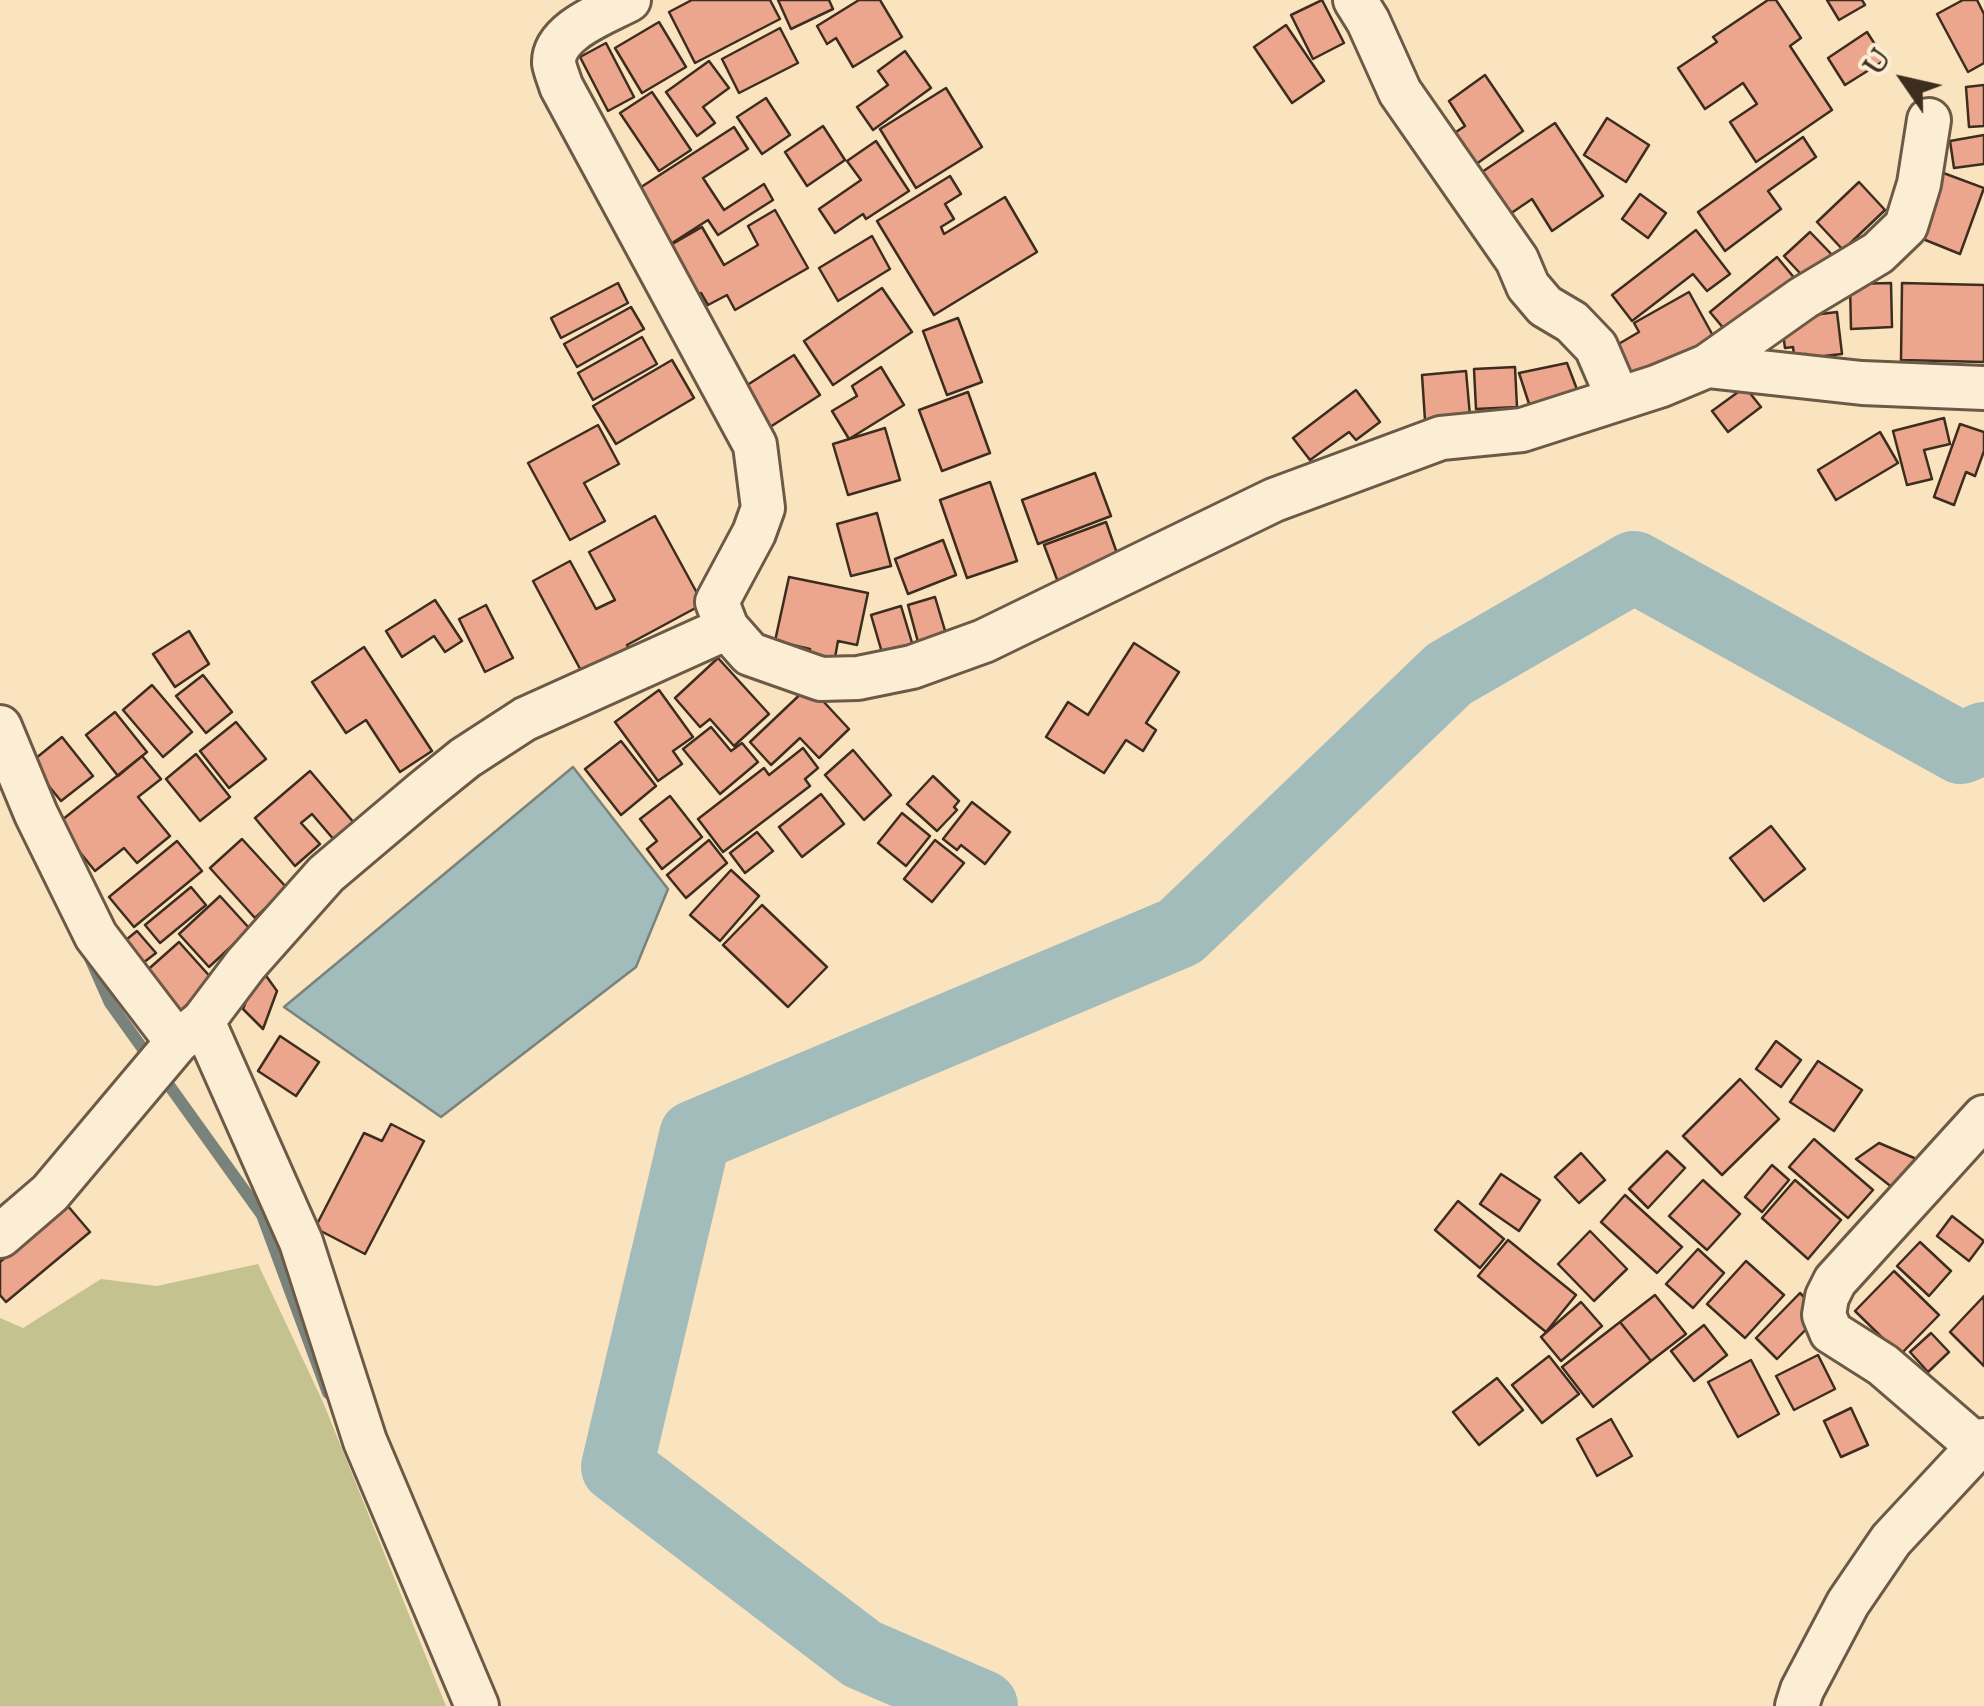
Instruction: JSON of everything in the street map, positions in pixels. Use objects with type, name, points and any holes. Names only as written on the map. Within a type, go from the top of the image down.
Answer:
[{"type":"street","points":[[630,0],[566,34],[556,48],[554,64],[561,86],[756,445],[763,508],[718,602],[727,628],[750,654],[820,679],[858,678],[912,667],[984,641],[1274,500],[1441,438],[1522,430],[1659,386],[1707,366],[1804,298],[1878,253],[1906,226],[1919,184],[1929,120]]},
{"type":"street","points":[[1355,0],[1400,92],[1517,260],[1528,286],[1545,306],[1572,322],[1596,347],[1618,398]]},
{"type":"street","points":[[1707,366],[1862,383],[1984,388]]},
{"type":"street","points":[[0,1236],[50,1192],[326,874],[466,758],[525,719],[727,628]]},
{"type":"street","points":[[0,727],[36,814],[96,936],[185,1036],[301,1242],[364,1441],[476,1706]]},
{"type":"street","points":[[1796,1706],[1848,1603],[1891,1540],[1980,1443],[1883,1365],[1831,1332],[1824,1315],[1834,1282],[1984,1117]]},
{"type":"shaded area","points":[[258,1264],[323,1402],[446,1706],[0,1706],[0,1318],[23,1328],[101,1279],[157,1286]]},
{"type":"water","points":[[573,767],[668,889],[636,967],[441,1117],[284,1007]]},
{"type":"building","points":[[692,0],[770,0],[780,19],[695,63],[669,12]]},
{"type":"building","points":[[778,0],[829,0],[833,9],[791,29]]},
{"type":"building","points":[[859,0],[880,0],[902,37],[853,67],[836,38],[827,44],[817,26]]},
{"type":"building","points":[[1322,0],[1344,43],[1313,59],[1291,15]]},
{"type":"building","points":[[1768,0],[1776,0],[1801,38],[1790,46],[1832,110],[1756,162],[1730,122],[1757,104],[1743,83],[1705,109],[1678,68],[1717,42],[1713,37]]},
{"type":"building","points":[[1827,0],[1862,0],[1865,5],[1839,20]]},
{"type":"building","points":[[1963,0],[1977,0],[1984,14],[1984,63],[1968,72],[1937,14]]},
{"type":"building","points":[[659,22],[686,67],[642,93],[615,48]]},
{"type":"building","points":[[1286,25],[1324,81],[1292,103],[1254,47]]},
{"type":"building","points":[[780,28],[798,63],[739,93],[722,59]]},
{"type":"building","points":[[1867,32],[1885,60],[1845,85],[1828,58]]},
{"type":"building","points":[[606,43],[634,97],[608,111],[580,57]]},
{"type":"building","points":[[905,51],[931,88],[873,130],[857,107],[888,85],[878,71]]},
{"type":"building","points":[[709,61],[729,88],[703,107],[715,123],[697,136],[666,92]]},
{"type":"building","points":[[1485,75],[1523,131],[1472,167],[1450,136],[1465,126],[1449,101]]},
{"type":"building","points":[[1984,85],[1984,126],[1969,127],[1966,87]]},
{"type":"building","points":[[946,88],[982,147],[916,188],[880,129]]},
{"type":"building","points":[[652,92],[691,150],[659,171],[620,113]]},
{"type":"building","points":[[766,98],[790,135],[762,154],[737,117]]},
{"type":"building","points":[[1607,118],[1649,145],[1626,182],[1584,155]]},
{"type":"building","points":[[1555,123],[1603,196],[1552,231],[1532,199],[1504,218],[1476,176]]},
{"type":"building","points":[[823,126],[845,160],[807,186],[785,152]]},
{"type":"building","points":[[734,127],[748,149],[703,178],[724,210],[764,184],[773,200],[718,235],[708,220],[669,245],[635,191]]},
{"type":"building","points":[[1984,135],[1984,164],[1954,168],[1950,141]]},
{"type":"building","points":[[1803,137],[1816,157],[1768,191],[1781,209],[1725,251],[1698,212]]},
{"type":"building","points":[[876,141],[909,191],[866,219],[863,214],[835,233],[819,209],[861,180],[847,161]]},
{"type":"building","points":[[1938,171],[1984,188],[1960,254],[1913,235]]},
{"type":"building","points":[[950,176],[961,194],[945,204],[954,219],[941,227],[944,234],[1005,197],[1037,252],[934,315],[877,221]]},
{"type":"building","points":[[1859,182],[1885,210],[1843,250],[1817,222]]},
{"type":"building","points":[[1640,194],[1666,213],[1648,238],[1622,219]]},
{"type":"building","points":[[775,210],[808,268],[735,310],[727,295],[708,305],[701,293],[690,299],[662,250],[702,227],[724,265],[758,245],[748,226]]},
{"type":"building","points":[[1696,230],[1730,274],[1707,291],[1693,274],[1632,321],[1612,295]]},
{"type":"building","points":[[1810,232],[1837,260],[1810,284],[1784,256]]},
{"type":"building","points":[[872,236],[890,269],[838,301],[819,268]]},
{"type":"building","points":[[1777,257],[1796,280],[1729,335],[1710,312]]},
{"type":"building","points":[[618,283],[628,303],[561,338],[551,318]]},
{"type":"building","points":[[1891,283],[1892,327],[1851,329],[1850,284]]},
{"type":"building","points":[[1902,283],[1984,285],[1984,362],[1901,360]]},
{"type":"building","points":[[882,288],[912,332],[833,385],[804,341]]},
{"type":"building","points":[[1689,292],[1717,343],[1681,363],[1676,355],[1626,375],[1610,349],[1639,332],[1634,323]]},
{"type":"building","points":[[631,307],[644,329],[577,367],[564,344]]},
{"type":"building","points":[[1837,312],[1842,354],[1806,358],[1806,354],[1794,355],[1793,347],[1785,348],[1781,319]]},
{"type":"building","points":[[958,318],[982,382],[947,395],[923,331]]},
{"type":"building","points":[[642,337],[657,364],[593,400],[578,373]]},
{"type":"building","points":[[794,355],[820,395],[767,429],[741,389]]},
{"type":"building","points":[[672,360],[694,398],[616,444],[593,406]]},
{"type":"building","points":[[1567,363],[1578,392],[1532,413],[1519,373]]},
{"type":"building","points":[[881,367],[904,405],[849,439],[832,411],[857,396],[852,386]]},
{"type":"building","points":[[1515,367],[1517,407],[1476,409],[1474,369]]},
{"type":"building","points":[[1466,371],[1470,416],[1425,420],[1422,375]]},
{"type":"building","points":[[1745,387],[1761,407],[1728,432],[1712,411]]},
{"type":"building","points":[[1356,390],[1380,422],[1356,440],[1349,432],[1310,460],[1293,438]]},
{"type":"building","points":[[968,392],[990,453],[942,471],[919,410]]},
{"type":"building","points":[[1944,418],[1950,444],[1924,450],[1932,479],[1907,485],[1893,431]]},
{"type":"building","points":[[1960,424],[1984,432],[1984,451],[1975,476],[1966,472],[1954,505],[1934,497]]},
{"type":"building","points":[[598,425],[619,464],[584,483],[605,521],[570,540],[528,463]]},
{"type":"building","points":[[885,428],[900,480],[848,495],[833,444]]},
{"type":"building","points":[[1880,432],[1898,463],[1836,500],[1818,470]]},
{"type":"building","points":[[1095,473],[1111,516],[1038,544],[1022,500]]},
{"type":"building","points":[[990,482],[1017,561],[967,578],[940,500]]},
{"type":"building","points":[[877,513],[891,566],[851,576],[837,524]]},
{"type":"building","points":[[655,516],[703,604],[627,645],[632,655],[586,680],[533,581],[570,561],[596,609],[615,600],[589,552]]},
{"type":"building","points":[[1106,522],[1119,559],[1058,582],[1044,545]]},
{"type":"building","points":[[943,540],[956,575],[908,594],[895,559]]},
{"type":"building","points":[[789,577],[868,593],[857,645],[838,641],[834,663],[808,658],[810,649],[775,641]]},
{"type":"building","points":[[935,597],[946,634],[918,642],[908,605]]},
{"type":"building","points":[[435,600],[462,641],[445,652],[434,636],[402,657],[386,631]]},
{"type":"building","points":[[486,605],[513,658],[485,672],[459,619]]},
{"type":"building","points":[[901,606],[913,646],[883,656],[871,615]]},
{"type":"building","points":[[189,631],[209,664],[175,687],[153,654]]},
{"type":"building","points":[[1134,643],[1179,672],[1146,723],[1156,730],[1143,751],[1126,740],[1104,773],[1046,737],[1068,702],[1088,715]]},
{"type":"building","points":[[364,647],[432,751],[400,772],[366,720],[346,733],[312,682]]},
{"type":"building","points":[[718,658],[769,714],[734,746],[710,719],[700,727],[675,698]]},
{"type":"building","points":[[203,675],[232,712],[206,733],[176,696]]},
{"type":"building","points":[[152,685],[192,732],[163,757],[123,710]]},
{"type":"building","points":[[809,686],[849,729],[819,758],[800,738],[771,765],[750,742]]},
{"type":"building","points":[[659,690],[693,737],[673,751],[682,764],[658,781],[615,722]]},
{"type":"building","points":[[115,712],[147,752],[118,776],[86,735]]},
{"type":"building","points":[[236,722],[266,759],[229,788],[200,751]]},
{"type":"building","points":[[711,727],[731,751],[742,743],[758,762],[720,794],[683,749]]},
{"type":"building","points":[[62,737],[93,776],[61,801],[30,763]]},
{"type":"building","points":[[621,741],[656,786],[621,815],[585,769]]},
{"type":"building","points":[[803,748],[818,768],[805,779],[810,786],[723,852],[698,819],[764,768],[769,775]]},
{"type":"building","points":[[853,750],[891,795],[864,820],[825,775]]},
{"type":"building","points":[[196,754],[230,797],[200,821],[166,779]]},
{"type":"building","points":[[142,756],[161,779],[138,797],[170,836],[137,863],[124,848],[95,871],[57,824]]},
{"type":"building","points":[[310,771],[355,824],[335,841],[312,814],[301,823],[320,844],[295,866],[255,818]]},
{"type":"building","points":[[933,776],[959,801],[954,807],[957,810],[937,831],[907,804]]},
{"type":"building","points":[[821,794],[844,824],[802,857],[779,827]]},
{"type":"building","points":[[670,796],[702,837],[662,869],[647,849],[657,841],[640,819]]},
{"type":"building","points":[[972,802],[1010,832],[985,864],[961,845],[957,850],[943,839]]},
{"type":"building","points":[[902,813],[930,836],[906,866],[878,843]]},
{"type":"building","points":[[1771,826],[1805,869],[1764,901],[1730,858]]},
{"type":"building","points":[[757,832],[773,851],[745,873],[730,853]]},
{"type":"building","points":[[242,839],[287,888],[255,918],[210,868]]},
{"type":"building","points":[[709,840],[727,863],[686,898],[667,875]]},
{"type":"building","points":[[935,840],[964,863],[932,902],[904,879]]},
{"type":"building","points":[[177,841],[202,871],[134,927],[109,897]]},
{"type":"building","points":[[731,870],[759,896],[720,941],[690,915]]},
{"type":"building","points":[[191,887],[206,905],[160,943],[145,925]]},
{"type":"building","points":[[220,896],[250,929],[209,967],[179,934]]},
{"type":"building","points":[[762,905],[827,967],[788,1007],[723,945]]},
{"type":"building","points":[[137,931],[156,953],[139,966],[121,944]]},
{"type":"building","points":[[179,942],[214,981],[177,1014],[143,974]]},
{"type":"building","points":[[259,966],[277,991],[263,1029],[243,1009]]},
{"type":"building","points":[[280,1036],[319,1062],[296,1096],[258,1071]]},
{"type":"building","points":[[1776,1041],[1801,1060],[1781,1087],[1756,1069]]},
{"type":"building","points":[[1818,1061],[1862,1090],[1834,1131],[1790,1102]]},
{"type":"building","points":[[1740,1079],[1779,1119],[1722,1175],[1683,1136]]},
{"type":"building","points":[[391,1124],[424,1141],[365,1254],[315,1228],[364,1133],[382,1141]]},
{"type":"building","points":[[1814,1139],[1873,1190],[1848,1218],[1789,1167]]},
{"type":"building","points":[[1879,1143],[1933,1166],[1907,1199],[1856,1159]]},
{"type":"building","points":[[1667,1151],[1685,1168],[1648,1208],[1629,1189]]},
{"type":"building","points":[[1581,1153],[1605,1180],[1579,1203],[1555,1177]]},
{"type":"building","points":[[1772,1165],[1789,1180],[1762,1212],[1745,1197]]},
{"type":"building","points":[[1501,1174],[1540,1200],[1519,1231],[1480,1204]]},
{"type":"building","points":[[1703,1180],[1740,1214],[1707,1250],[1669,1216]]},
{"type":"building","points":[[1795,1180],[1841,1220],[1808,1259],[1762,1218]]},
{"type":"building","points":[[1625,1195],[1682,1247],[1657,1273],[1601,1222]]},
{"type":"building","points":[[1458,1201],[1504,1239],[1480,1268],[1435,1230]]},
{"type":"building","points":[[67,1205],[90,1232],[6,1302],[0,1295],[0,1262]]},
{"type":"building","points":[[1952,1216],[1984,1241],[1969,1261],[1937,1236]]},
{"type":"building","points":[[1590,1231],[1627,1269],[1594,1301],[1558,1264]]},
{"type":"building","points":[[1508,1240],[1576,1295],[1546,1332],[1478,1276]]},
{"type":"building","points":[[1920,1242],[1951,1271],[1929,1296],[1897,1266]]},
{"type":"building","points":[[1698,1249],[1724,1273],[1693,1308],[1666,1284]]},
{"type":"building","points":[[1746,1261],[1784,1295],[1745,1338],[1707,1304]]},
{"type":"building","points":[[1894,1271],[1939,1315],[1900,1355],[1855,1311]]},
{"type":"building","points":[[1800,1293],[1821,1314],[1777,1359],[1756,1338]]},
{"type":"building","points":[[1655,1295],[1686,1334],[1651,1361],[1620,1322]]},
{"type":"building","points":[[1984,1296],[1984,1366],[1950,1332]]},
{"type":"building","points":[[1581,1302],[1602,1326],[1561,1361],[1541,1337]]},
{"type":"building","points":[[1620,1322],[1651,1361],[1593,1407],[1562,1367]]},
{"type":"building","points":[[1704,1325],[1727,1355],[1694,1381],[1671,1351]]},
{"type":"building","points":[[1931,1333],[1949,1352],[1928,1372],[1910,1352]]},
{"type":"building","points":[[1818,1355],[1835,1389],[1794,1410],[1776,1376]]},
{"type":"building","points":[[1549,1356],[1579,1394],[1542,1423],[1512,1385]]},
{"type":"building","points":[[1751,1360],[1779,1414],[1738,1437],[1708,1382]]},
{"type":"building","points":[[1497,1378],[1523,1410],[1479,1445],[1453,1412]]},
{"type":"building","points":[[1851,1408],[1868,1445],[1841,1457],[1824,1421]]},
{"type":"building","points":[[1611,1419],[1632,1456],[1597,1476],[1577,1439]]},
{"type":"waterway","points":[[982,1706],[862,1654],[617,1467],[695,1136],[1180,932],[1449,674],[1634,567],[1961,748],[1984,738]]},
{"type":"waterway","points":[[90,958],[110,1003],[262,1215],[328,1393]]}]
